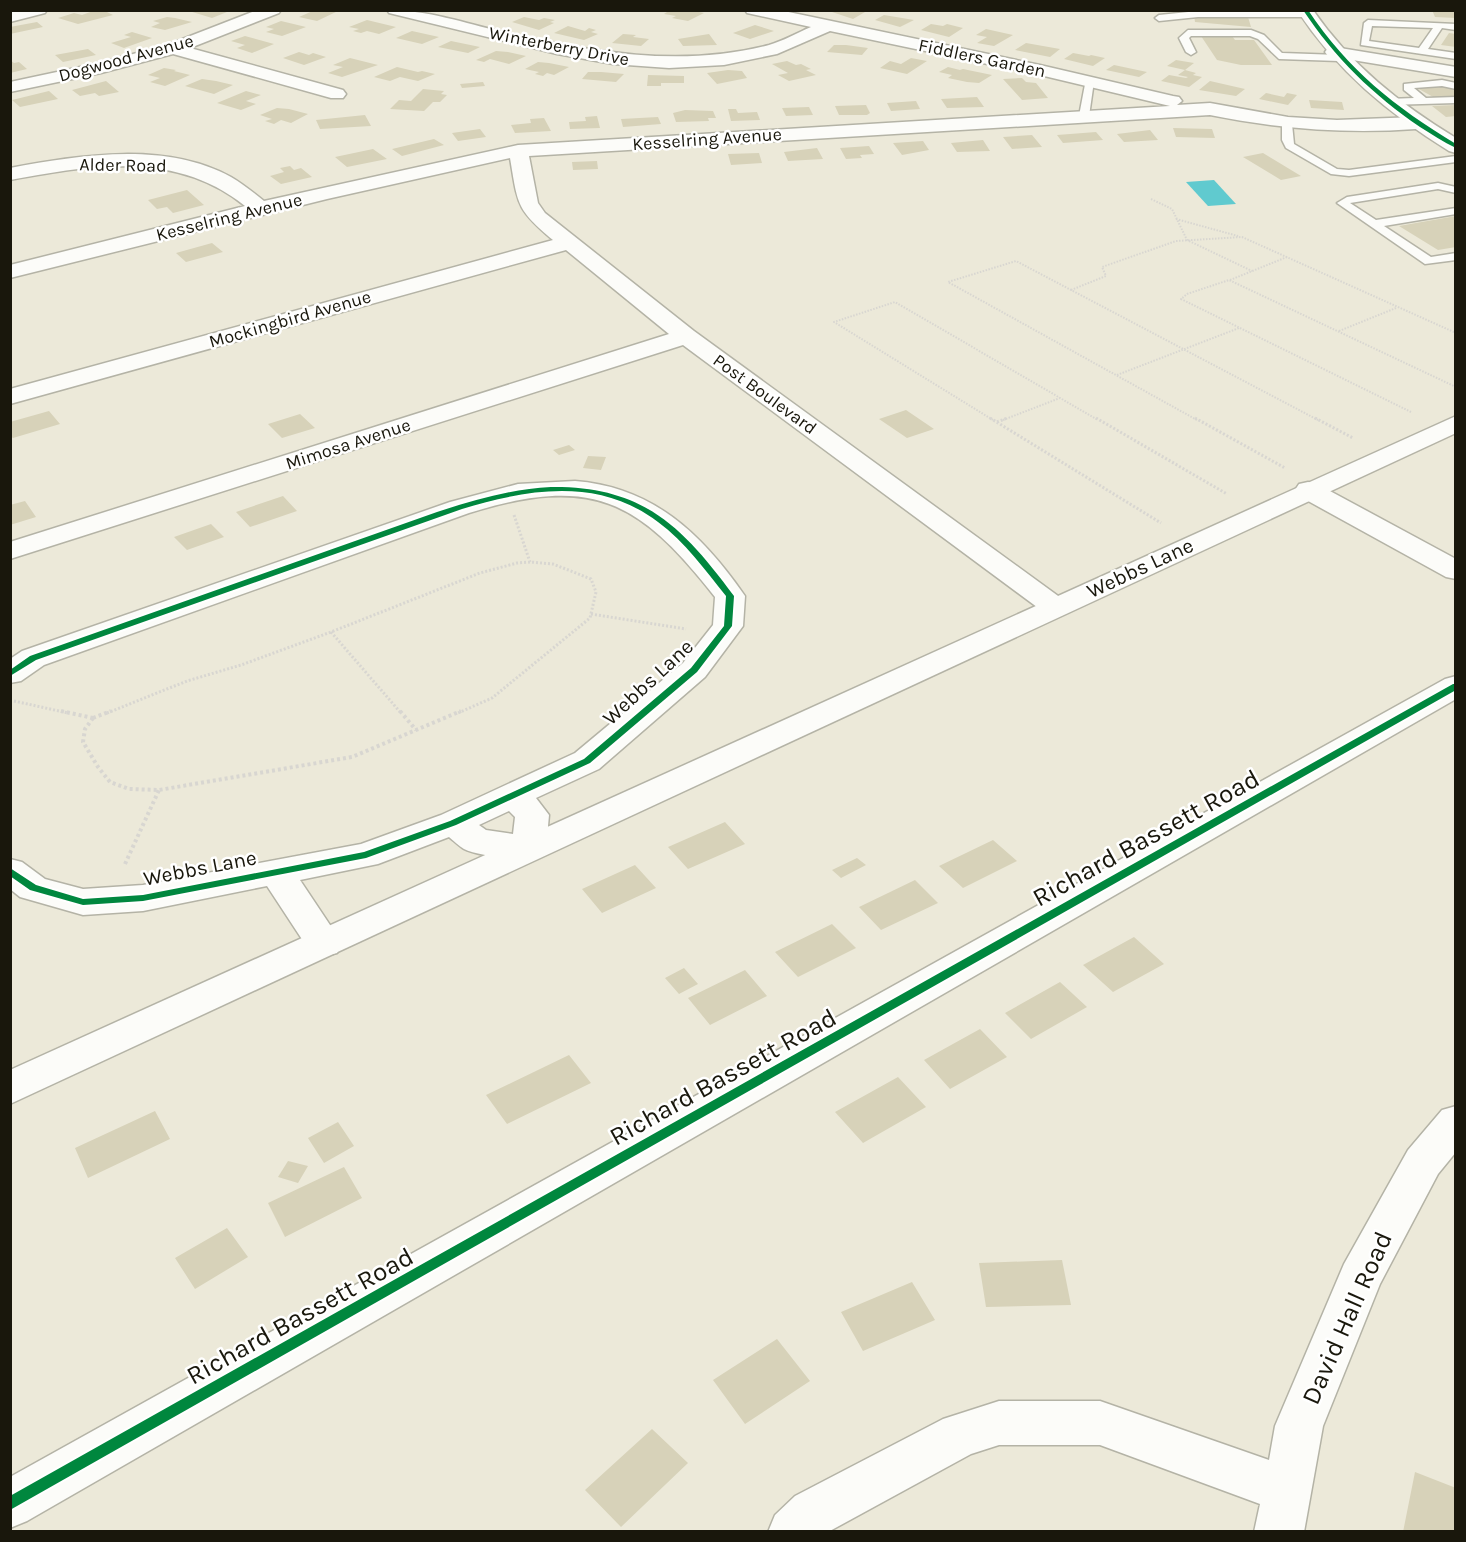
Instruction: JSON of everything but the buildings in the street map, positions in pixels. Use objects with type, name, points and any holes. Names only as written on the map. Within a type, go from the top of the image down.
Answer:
[{"type":"street","points":[[10,17],[39,10]]},
{"type":"street","name":"Dogwood Avenue","points":[[10,87],[173,50],[273,10]]},
{"type":"street","name":"Winterberry Drive","points":[[395,10],[576,53],[614,60],[658,62],[717,60],[749,55],[784,47],[827,26]]},
{"type":"street","name":"Fiddlers Garden","points":[[753,10],[1210,109]]},
{"type":"street","points":[[1306,12],[1320,35],[1353,73],[1416,123],[1455,147]]},
{"type":"street","points":[[173,50],[337,94]]},
{"type":"street","points":[[1337,55],[1455,72]]},
{"type":"street","name":"Kesselring Avenue","points":[[10,272],[260,208],[445,165],[518,151],[1210,109],[1287,124],[1357,127],[1416,123]]},
{"type":"street","name":"Post Boulevard","points":[[518,151],[528,204],[538,217],[686,336],[1055,607]]},
{"type":"street","name":"Alder Road","points":[[10,174],[92,162],[164,164],[218,178],[260,208]]},
{"type":"street","name":"Mockingbird Avenue","points":[[10,397],[570,242]]},
{"type":"street","name":"Mimosa Avenue","points":[[10,551],[686,336]]},
{"type":"street","name":"Webbs Lane","points":[[10,1088],[1055,607],[1297,479],[1455,423]]},
{"type":"street","points":[[1297,479],[1455,571]]},
{"type":"street","name":"Webbs Lane","points":[[10,871],[33,888],[83,902],[143,898],[366,855],[453,824],[587,761],[694,670],[728,626],[730,596],[683,538],[655,514],[608,494],[561,489],[518,492],[464,507],[284,568],[33,658],[12,687]]},
{"type":"street","name":"Richard Bassett Road","points":[[10,1504],[1455,686]]},
{"type":"street","points":[[453,824],[477,841],[529,848],[532,815],[514,795]]},
{"type":"street","points":[[276,872],[324,943]]},
{"type":"street","name":"David Hall Road","points":[[1282,1510],[1299,1426],[1360,1278],[1423,1162],[1455,1122]]},
{"type":"street","points":[[793,1532],[812,1513],[960,1435],[999,1423],[1100,1423],[1282,1510]]},
{"type":"lane","points":[[1280,10],[1306,12]]},
{"type":"lane","points":[[1159,18],[1198,14],[1306,12]]},
{"type":"lane","points":[[1455,27],[1368,23],[1364,43],[1455,56]]},
{"type":"lane","points":[[1422,51],[1439,26]]},
{"type":"lane","points":[[1191,52],[1184,38],[1188,33],[1251,33],[1261,37],[1279,56],[1337,55]]},
{"type":"lane","points":[[1084,116],[1089,81]]},
{"type":"lane","points":[[1424,101],[1407,86],[1442,83],[1455,86]]},
{"type":"lane","points":[[1388,102],[1455,100]]},
{"type":"lane","points":[[1287,124],[1287,140],[1290,146],[1335,172],[1349,173],[1455,159]]},
{"type":"lane","points":[[1455,190],[1438,186],[1347,200],[1343,203],[1429,261],[1455,256]]},
{"type":"lane","points":[[1373,224],[1455,211]]},
{"type":"path","points":[[1151,199],[1172,209],[1187,240],[1252,271]]},
{"type":"path","points":[[1176,219],[1242,237],[1455,333]]},
{"type":"path","points":[[1071,291],[1106,276],[1102,267],[1176,241],[1242,237]]},
{"type":"path","points":[[1287,257],[1187,294],[1181,299],[1411,412]]},
{"type":"path","points":[[1297,479],[1117,375],[948,282],[1016,261],[1353,438]]},
{"type":"path","points":[[1229,280],[1455,387]]},
{"type":"path","points":[[1161,523],[834,322],[895,302],[1227,494]]},
{"type":"path","points":[[1339,332],[1397,308]]},
{"type":"path","points":[[1117,375],[1240,328]]},
{"type":"path","points":[[996,422],[1060,398]]},
{"type":"path","points":[[513,512],[530,562]]},
{"type":"path","points":[[530,562],[553,564],[591,579],[596,592],[590,618],[492,698],[352,757],[159,790],[128,791],[104,778],[82,742],[85,729],[93,718],[187,681],[241,665],[331,632],[471,576],[517,563],[530,562]]},
{"type":"path","points":[[591,614],[686,629]]},
{"type":"path","points":[[331,632],[416,730]]},
{"type":"path","points":[[12,687],[93,718]]},
{"type":"path","points":[[125,864],[159,790]]},
{"type":"water","points":[[1214,180],[1236,204],[1208,206],[1186,182]]},
{"type":"cycle path","points":[[1305,10],[1320,32],[1353,71],[1412,119],[1456,147]]},
{"type":"cycle path","points":[[10,674],[33,658],[197,599],[459,507],[518,492],[551,489],[587,490],[628,501],[646,510],[677,534],[730,596],[728,626],[694,670],[587,761],[453,823],[366,855],[143,898],[83,902],[33,888],[10,871]]},
{"type":"cycle path","points":[[10,1504],[1456,686]]}]
